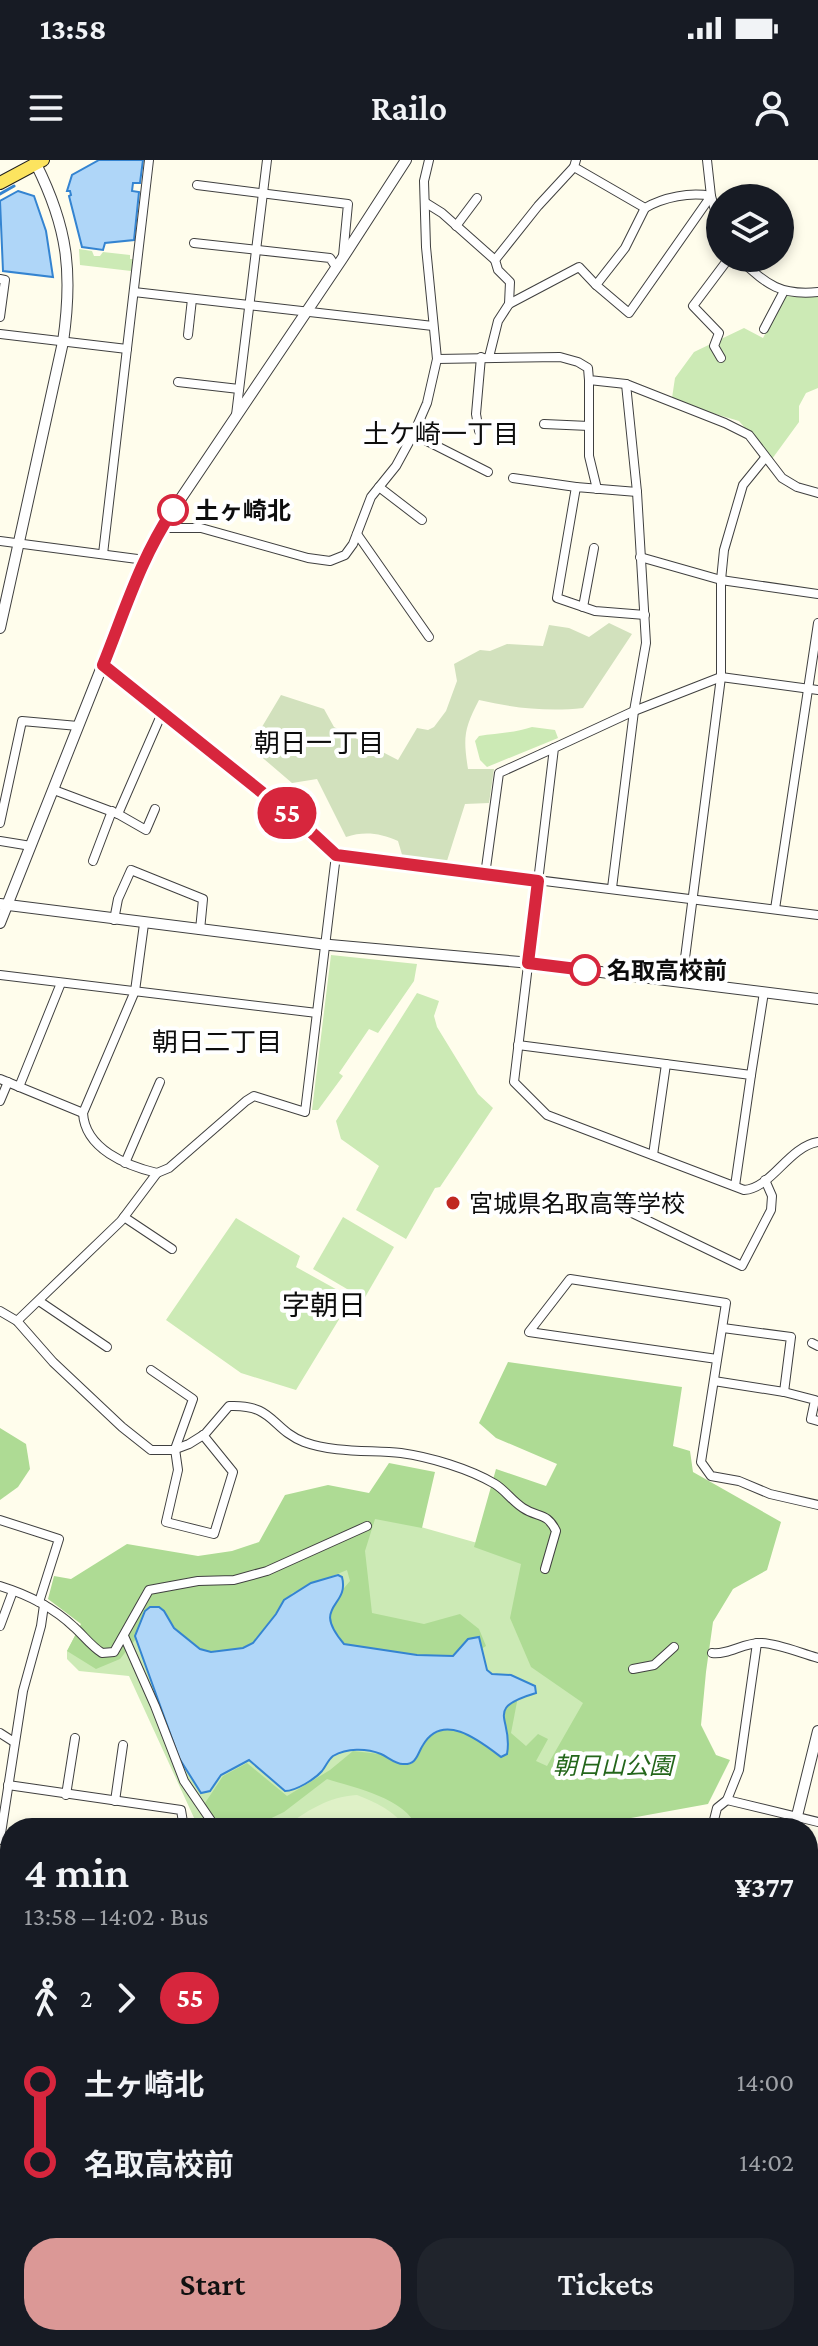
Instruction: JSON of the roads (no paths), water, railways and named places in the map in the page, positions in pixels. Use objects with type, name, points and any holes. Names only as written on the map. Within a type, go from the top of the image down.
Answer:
[{"type":"main road","points":[[0,183],[40,162]]},
{"type":"street","points":[[103,554],[149,160]]},
{"type":"street","points":[[235,415],[267,160]]},
{"type":"street","points":[[0,923],[4,905],[54,790],[145,560],[161,528],[406,160]]},
{"type":"street","points":[[161,528],[201,528],[285,553],[330,561],[345,555],[371,497],[396,466],[413,434],[427,403],[437,359],[426,247],[424,181],[429,160]]},
{"type":"street","points":[[707,160],[710,184]]},
{"type":"street","points":[[0,628],[68,309],[68,262],[57,211],[40,162]]},
{"type":"street","points":[[495,260],[575,163],[645,208]]},
{"type":"street","points":[[197,185],[348,204],[339,263]]},
{"type":"street","points":[[596,285],[625,248],[645,208],[657,201],[706,195]]},
{"type":"street","points":[[456,226],[477,198]]},
{"type":"street","points":[[426,203],[442,213],[495,260],[498,270],[510,282],[509,304]]},
{"type":"street","points":[[479,431],[476,414],[485,357],[498,321],[509,304],[579,267],[629,313],[706,203]]},
{"type":"street","points":[[194,243],[330,258],[339,263]]},
{"type":"street","points":[[718,272],[693,306],[719,333],[714,346],[721,358]]},
{"type":"street","points":[[753,272],[784,291],[797,294],[818,292]]},
{"type":"street","points":[[0,279],[5,280],[0,317]]},
{"type":"street","points":[[764,329],[784,291]]},
{"type":"street","points":[[134,292],[433,326]]},
{"type":"street","points":[[188,335],[192,299]]},
{"type":"street","points":[[0,334],[127,349]]},
{"type":"street","points":[[437,359],[560,357],[588,368],[589,456],[597,489]]},
{"type":"street","points":[[589,380],[626,384],[749,435],[782,478],[797,487],[818,493]]},
{"type":"street","points":[[178,382],[239,389]]},
{"type":"street","points":[[612,888],[634,711],[646,643],[637,492],[626,384]]},
{"type":"street","points":[[544,424],[589,426]]},
{"type":"street","points":[[413,434],[488,472]]},
{"type":"street","points":[[684,966],[721,677],[724,550],[743,485],[765,458]]},
{"type":"street","points":[[513,478],[637,492]]},
{"type":"street","points":[[379,487],[422,520]]},
{"type":"street","points":[[576,487],[557,598],[595,611],[645,615]]},
{"type":"street","points":[[357,534],[429,637]]},
{"type":"street","points":[[0,541],[145,560]]},
{"type":"street","points":[[583,607],[594,548]]},
{"type":"street","points":[[640,557],[721,580],[818,594]]},
{"type":"street","points":[[775,909],[813,689],[818,623]]},
{"type":"street","points":[[103,665],[336,855],[818,915]]},
{"type":"street","points":[[485,875],[499,773],[634,711],[721,677],[813,689]]},
{"type":"street","points":[[93,861],[162,713]]},
{"type":"street","points":[[0,823],[22,721],[78,726]]},
{"type":"street","points":[[554,748],[514,1082],[547,1115],[744,1190],[765,1180],[803,1145],[818,1142]]},
{"type":"street","points":[[54,790],[115,812],[146,830],[155,809]]},
{"type":"street","points":[[0,841],[31,846]]},
{"type":"street","points":[[17,1321],[124,1217],[157,1173],[169,1168],[246,1101],[254,1096],[305,1112],[336,855]]},
{"type":"street","points":[[114,920],[118,899],[131,870],[203,899],[200,930]]},
{"type":"street","points":[[4,905],[144,924],[326,945],[528,963],[818,999]]},
{"type":"street","points":[[144,924],[135,991],[83,1113],[84,1125],[108,1152],[125,1163],[157,1173]]},
{"type":"street","points":[[0,975],[317,1013]]},
{"type":"street","points":[[19,1087],[61,983]]},
{"type":"street","points":[[735,1186],[764,992]]},
{"type":"street","points":[[518,1045],[751,1075]]},
{"type":"street","points":[[653,1155],[666,1064]]},
{"type":"street","points":[[0,1101],[4,1081],[83,1113]]},
{"type":"street","points":[[125,1163],[160,1082]]},
{"type":"street","points":[[632,1213],[742,1266],[771,1210],[772,1196],[765,1180]]},
{"type":"street","points":[[124,1217],[172,1249]]},
{"type":"street","points":[[717,1359],[529,1332],[570,1279],[726,1303],[701,1462],[711,1476],[739,1481],[770,1494],[818,1505]]},
{"type":"street","points":[[39,1301],[107,1347]]},
{"type":"street","points":[[0,1311],[17,1321],[53,1362],[151,1450],[175,1449],[203,1435],[229,1406],[243,1405],[266,1413],[292,1436],[306,1443],[416,1456],[496,1484],[523,1507],[550,1520],[556,1531],[545,1569]]},
{"type":"street","points":[[723,1328],[791,1337],[784,1392]]},
{"type":"street","points":[[151,1370],[193,1399],[175,1449],[178,1470],[166,1522],[214,1534],[233,1472],[203,1435]]},
{"type":"street","points":[[714,1381],[815,1400],[811,1419],[818,1421]]},
{"type":"street","points":[[0,1520],[59,1539],[42,1604],[41,1626],[23,1691],[3,1818]]},
{"type":"street","points":[[0,1586],[42,1604],[72,1625],[102,1653],[114,1652],[149,1590],[198,1581],[234,1580],[267,1571],[367,1526]]},
{"type":"street","points":[[0,1626],[13,1591]]},
{"type":"street","points":[[124,1636],[184,1781],[209,1818]]},
{"type":"street","points":[[714,1818],[717,1808],[727,1800],[739,1770],[757,1643]]},
{"type":"street","points":[[712,1653],[721,1654],[741,1645],[763,1643],[818,1658]]},
{"type":"street","points":[[633,1669],[654,1665],[674,1647]]},
{"type":"street","points":[[796,1818],[818,1731]]},
{"type":"street","points":[[0,1733],[14,1742]]},
{"type":"street","points":[[66,1795],[75,1738]]},
{"type":"street","points":[[115,1801],[123,1745]]},
{"type":"street","points":[[8,1785],[181,1810],[182,1818]]},
{"type":"street","points":[[727,1800],[780,1818]]},
{"type":"water","points":[[99,160],[143,160],[140,183],[133,183],[132,191],[139,192],[134,240],[105,243],[103,250],[82,247],[70,191],[67,191],[72,175]]},
{"type":"water","points":[[18,191],[34,196],[46,231],[53,277],[3,271],[0,201]]},
{"type":"water","points":[[338,1575],[342,1577],[343,1587],[330,1621],[344,1644],[417,1655],[453,1656],[468,1639],[479,1637],[487,1670],[492,1674],[511,1675],[535,1686],[536,1693],[510,1704],[505,1710],[507,1754],[501,1757],[462,1732],[441,1730],[431,1735],[416,1758],[408,1764],[397,1763],[369,1751],[344,1751],[333,1756],[310,1781],[285,1791],[249,1760],[221,1775],[210,1791],[201,1793],[179,1758],[135,1636],[145,1611],[150,1607],[159,1607],[174,1628],[200,1649],[211,1652],[243,1648],[253,1643],[284,1600],[311,1583]]},
{"type":"waterway","points":[[0,194],[14,186]]},
{"type":"place","name":"土ヶ崎北","points":[[173,510]]},
{"type":"place","name":"名取高校前","points":[[585,970]]},
{"type":"place","name":"宮城県名取高等学校","points":[[453,1203]]},
{"type":"district","name":"土ケ崎一丁目","points":[[441,434]]},
{"type":"district","name":"朝日一丁目","points":[[319,743]]},
{"type":"district","name":"朝日二丁目","points":[[217,1042]]},
{"type":"district","name":"字朝日","points":[[324,1305]]},
{"type":"park label","name":"朝日山公園","points":[[613,1765]]}]
